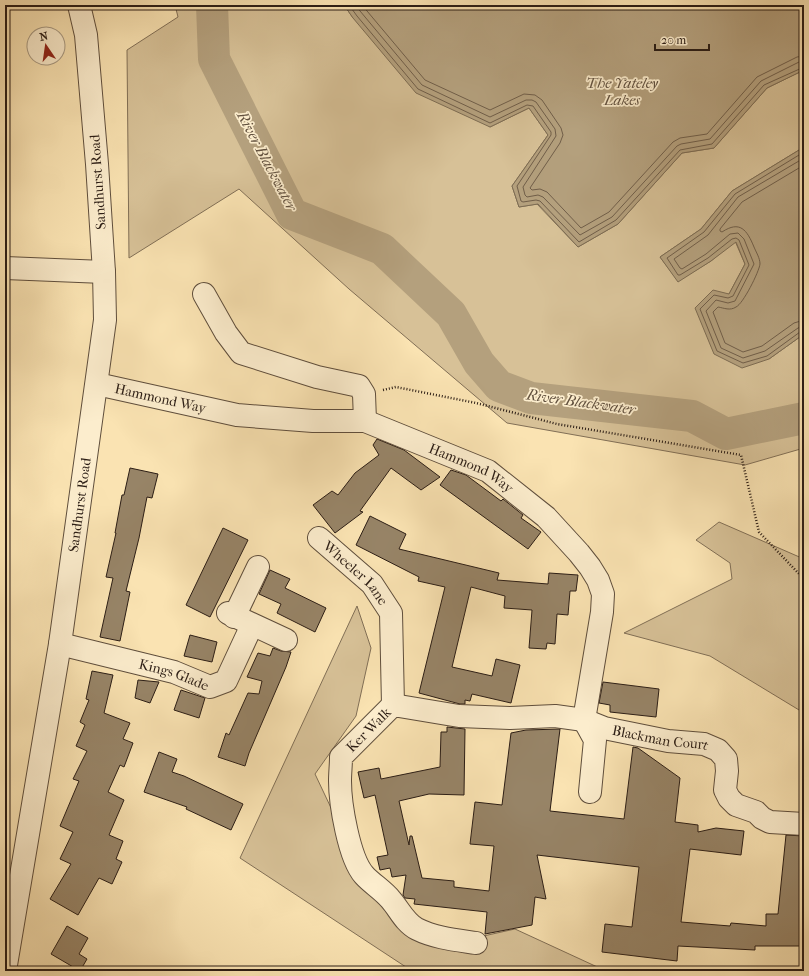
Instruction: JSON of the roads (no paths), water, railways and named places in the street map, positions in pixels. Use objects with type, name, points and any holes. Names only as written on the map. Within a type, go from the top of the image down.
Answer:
[{"type":"street","name":"Sandhurst Road","points":[[5,971],[60,644],[105,320],[104,272],[97,164],[86,35],[79,5]]},
{"type":"street","points":[[5,268],[104,272]]},
{"type":"street","points":[[204,294],[226,333],[242,353],[317,377],[360,386],[364,394],[365,421]]},
{"type":"street","name":"Hammond Way","points":[[97,384],[237,415],[313,421],[365,421],[488,471],[546,517],[590,566],[598,580],[603,594],[602,612],[584,720]]},
{"type":"street","name":"Wheeler Lane","points":[[319,538],[372,584],[391,613],[393,705]]},
{"type":"street","name":"Kings Glade","points":[[60,644],[174,672],[210,687],[226,681],[238,618],[258,567]]},
{"type":"street","points":[[238,618],[286,640]]},
{"type":"street","name":"Ker Walk","points":[[476,943],[434,936],[416,929],[405,919],[399,909],[382,890],[363,874],[352,853],[344,820],[340,782],[341,757],[393,705],[459,716],[510,718],[555,716],[584,720]]},
{"type":"street","points":[[584,720],[595,740],[590,792]]},
{"type":"street","name":"Blackman Court","points":[[584,720],[604,728],[668,741],[704,744],[718,750],[726,759],[727,771],[725,790],[729,798],[736,805],[756,812],[762,818],[770,822],[804,824]]},
{"type":"water","name":"The Yateley Lakes","points":[[344,5],[804,5],[804,70],[767,88],[714,148],[682,153],[618,224],[578,247],[538,204],[519,207],[512,186],[548,135],[529,108],[490,127],[416,93],[353,18]]},
{"type":"water","points":[[804,147],[804,334],[769,359],[742,368],[714,354],[695,308],[713,290],[729,294],[745,264],[736,242],[711,261],[678,282],[660,257],[701,229],[732,191]]},
{"type":"waterway","name":"River Blackwater","points":[[212,5],[214,59],[292,214],[382,249],[451,314],[479,363],[499,386],[531,398],[692,416],[726,434],[804,418]]}]
